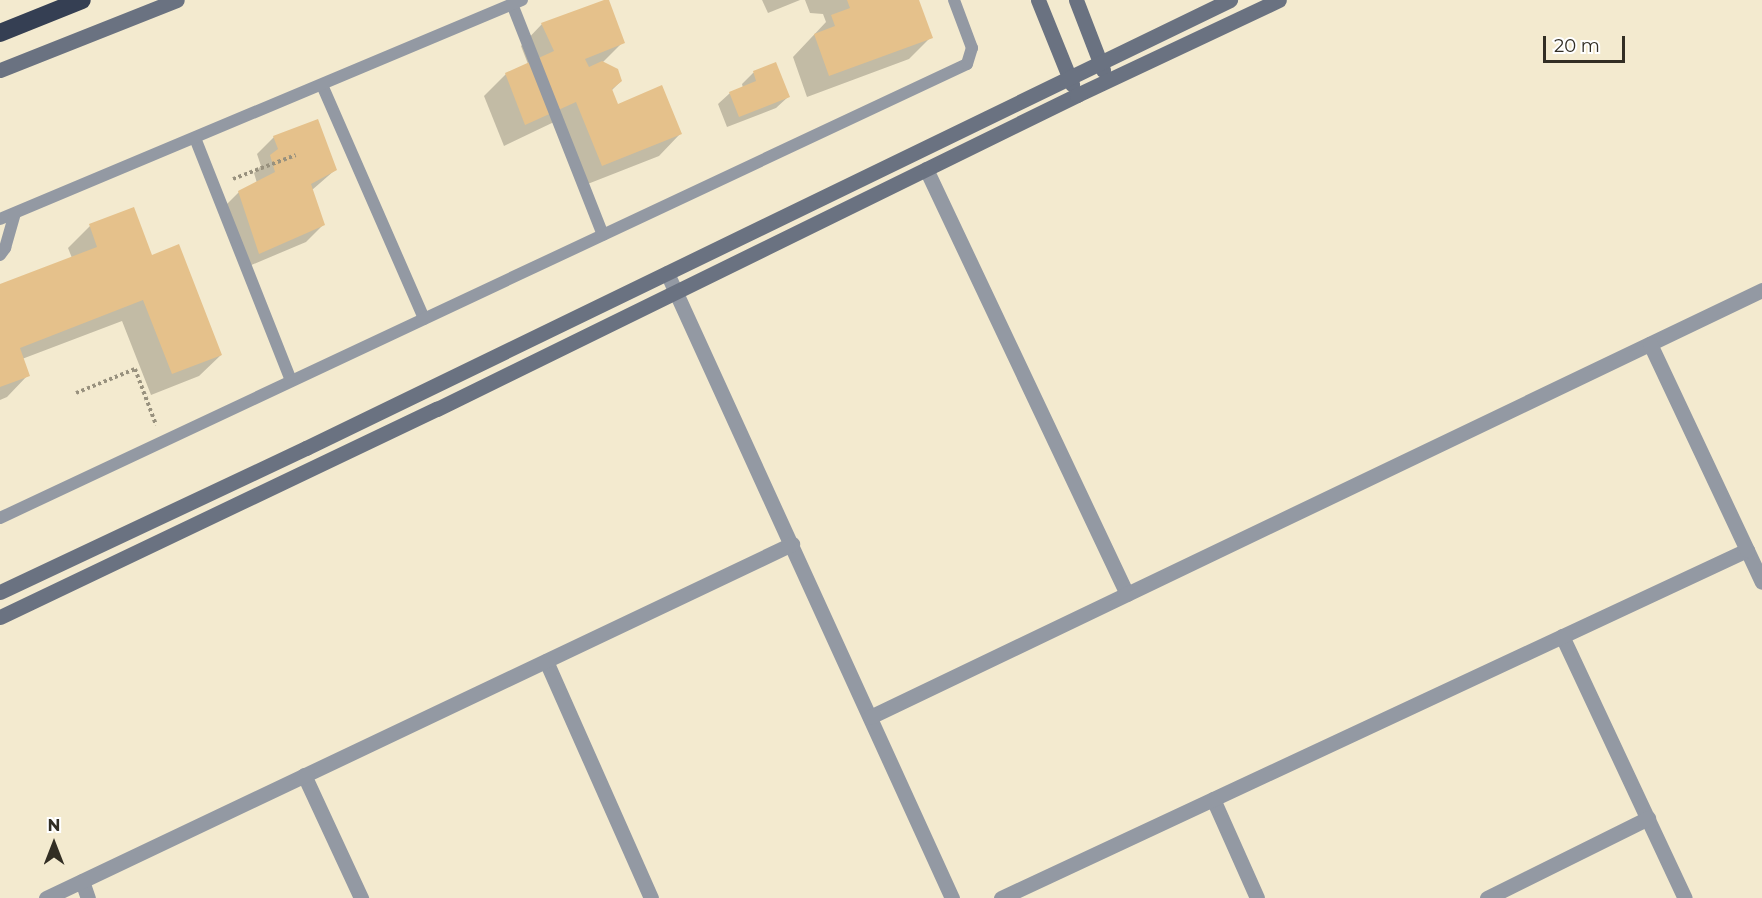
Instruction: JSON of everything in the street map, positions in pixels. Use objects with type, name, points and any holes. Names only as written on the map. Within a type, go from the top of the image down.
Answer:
[{"type":"highway","points":[[0,33],[82,0]]},
{"type":"street","points":[[0,70],[177,0]]},
{"type":"street","points":[[1038,0],[1077,95]]},
{"type":"street","points":[[1076,0],[1108,80]]},
{"type":"street","points":[[0,592],[306,448],[1230,0]]},
{"type":"street","points":[[0,617],[677,291],[1108,80],[1279,0]]},
{"type":"street","points":[[926,169],[1127,594]]},
{"type":"street","points":[[667,273],[952,898]]},
{"type":"street","points":[[870,717],[1762,290]]},
{"type":"street","points":[[1650,344],[1762,582]]},
{"type":"street","points":[[46,898],[792,544]]},
{"type":"street","points":[[1001,898],[1747,550]]},
{"type":"street","points":[[1562,636],[1685,898]]},
{"type":"street","points":[[546,661],[651,898]]},
{"type":"street","points":[[304,775],[361,898]]},
{"type":"street","points":[[1213,799],[1257,898]]},
{"type":"street","points":[[1487,898],[1648,819]]},
{"type":"street","points":[[82,881],[88,898]]},
{"type":"lane","points":[[0,518],[967,64],[972,48],[954,0]]},
{"type":"lane","points":[[0,219],[517,2],[603,235]]},
{"type":"lane","points":[[322,85],[424,319]]},
{"type":"lane","points":[[195,138],[291,381]]},
{"type":"lane","points":[[0,255],[5,248],[15,214]]},
{"type":"path","points":[[215,185],[296,155]]},
{"type":"path","points":[[76,393],[135,369],[162,442]]},
{"type":"building","points":[[609,0],[625,43],[585,59],[589,67],[602,61],[618,69],[622,81],[612,89],[618,104],[662,85],[682,134],[602,166],[576,102],[525,125],[505,73],[554,51],[541,23]]},
{"type":"building","points":[[847,0],[919,0],[933,38],[829,76],[814,34],[835,26],[831,15],[850,8]]},
{"type":"building","points":[[776,62],[790,97],[739,117],[729,92],[756,81],[753,71]]},
{"type":"building","points":[[318,119],[337,170],[311,184],[325,225],[259,254],[238,191],[275,172],[270,155],[278,149],[273,136]]},
{"type":"building","points":[[134,207],[152,255],[179,244],[222,355],[172,374],[143,300],[20,348],[30,376],[0,387],[0,284],[97,247],[89,224]]}]
